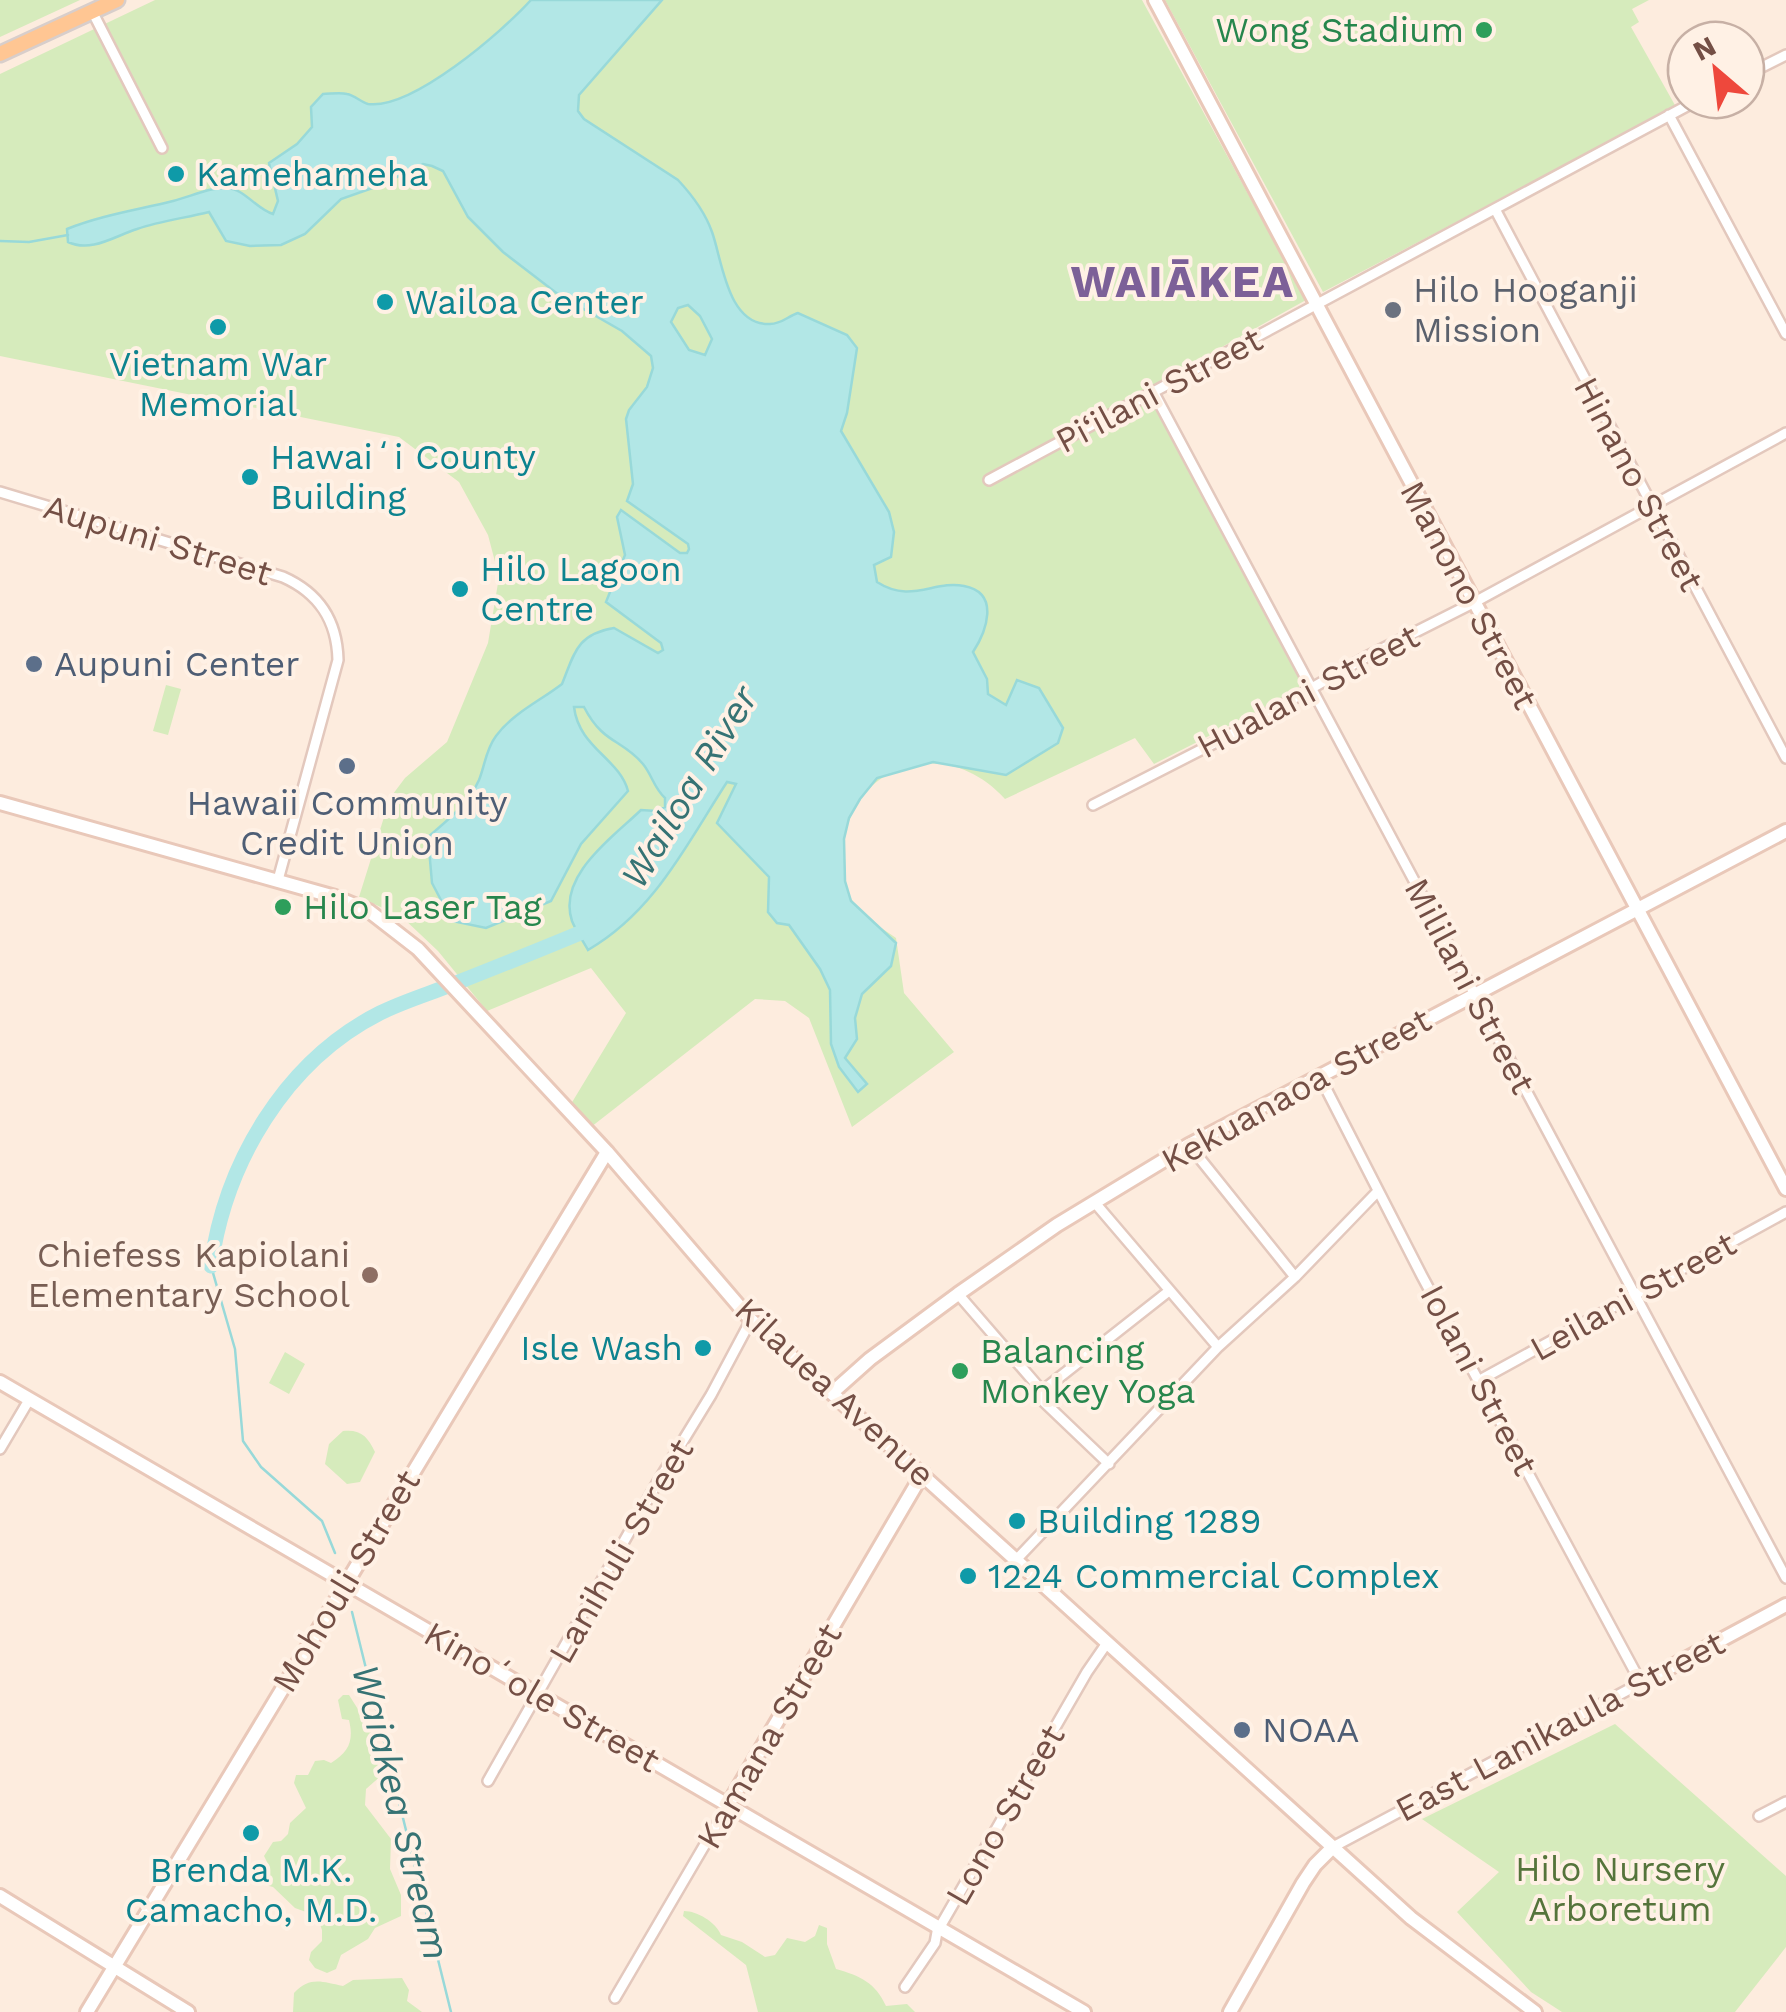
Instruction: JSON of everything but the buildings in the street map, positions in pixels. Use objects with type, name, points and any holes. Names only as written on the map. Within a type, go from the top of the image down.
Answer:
[{"type":"main road","points":[[0,54],[118,0]]},
{"type":"street","name":"Manono Street","points":[[1154,0],[1786,1189]]},
{"type":"street","points":[[92,12],[162,148]]},
{"type":"street","name":"Pi‘ilani Street","points":[[989,480],[1666,117]]},
{"type":"street","points":[[1672,120],[1786,334]]},
{"type":"street","name":"Hinano Street","points":[[1496,209],[1786,758]]},
{"type":"street","name":"Mililani Street","points":[[1154,393],[1786,1578]]},
{"type":"street","name":"Hualani Street","points":[[1093,805],[1786,433]]},
{"type":"street","name":"Aupuni Street","points":[[0,492],[282,577],[320,602],[334,630],[338,660],[278,880]]},
{"type":"street","name":"Kilauea Avenue","points":[[0,802],[358,906],[418,949],[607,1152],[751,1320],[1422,1927],[1535,2012]]},
{"type":"street","name":"Kekuanaoa Street","points":[[834,1392],[958,1294],[1057,1225],[1189,1146],[1786,831]]},
{"type":"street","name":"Iolani Street","points":[[1319,1076],[1641,1683]]},
{"type":"street","points":[[1189,1146],[1295,1277]]},
{"type":"street","name":"Mohouli Street","points":[[88,2012],[607,1152]]},
{"type":"street","points":[[1016,1561],[1218,1347],[1295,1277],[1378,1191]]},
{"type":"street","points":[[1096,1204],[1218,1347]]},
{"type":"street","name":"Leilani Street","points":[[1480,1380],[1786,1212]]},
{"type":"street","points":[[1109,1464],[1040,1394],[1169,1291]]},
{"type":"street","points":[[958,1294],[1042,1391]]},
{"type":"street","name":"Lanihuli Street","points":[[488,1781],[751,1320]]},
{"type":"street","name":"Kinoʻole Street","points":[[0,1382],[1084,2012]]},
{"type":"street","points":[[0,1449],[29,1400]]},
{"type":"street","name":"Kamana Street","points":[[615,1998],[922,1473]]},
{"type":"street","name":"East Lanikaula Street","points":[[1333,1848],[1786,1605]]},
{"type":"street","name":"Lono Street","points":[[905,1988],[935,1942],[1087,1672],[1108,1643]]},
{"type":"street","points":[[1759,1816],[1786,1802]]},
{"type":"street","points":[[1230,2012],[1303,1884],[1333,1848]]},
{"type":"street","points":[[0,1896],[188,2012]]},
{"type":"green space","points":[[0,0],[80,0],[0,37]]},
{"type":"green space","points":[[155,0],[1142,0],[1306,300],[1145,390],[1300,674],[1299,690],[1154,764],[1135,738],[1005,799],[979,778],[952,766],[924,763],[897,770],[875,784],[857,805],[846,833],[844,867],[848,891],[863,913],[896,938],[904,993],[954,1052],[852,1127],[809,1018],[785,1001],[755,999],[591,1127],[571,1104],[626,1013],[591,968],[487,1011],[438,951],[402,917],[359,897],[390,798],[405,778],[447,742],[488,643],[499,577],[488,535],[459,482],[399,437],[0,356],[0,74]]},
{"type":"green space","points":[[1165,0],[1649,0],[1632,9],[1639,22],[1631,27],[1666,89],[1666,112],[1323,292]]},
{"type":"green space","points":[[166,685],[181,689],[168,735],[153,731]]},
{"type":"green space","points":[[285,1352],[305,1364],[289,1394],[269,1383]]},
{"type":"green space","points":[[343,1431],[363,1435],[375,1452],[360,1482],[347,1484],[325,1464],[329,1444]]},
{"type":"green space","points":[[349,1695],[378,1750],[383,1774],[366,1789],[365,1805],[391,1839],[390,1869],[401,1895],[401,1916],[375,1928],[368,1939],[341,1955],[336,1969],[327,1973],[309,1960],[322,1941],[317,1916],[295,1908],[273,1887],[257,1883],[268,1864],[264,1856],[273,1842],[288,1834],[290,1823],[306,1808],[294,1783],[296,1775],[308,1775],[315,1761],[331,1763],[349,1745],[349,1720],[342,1719],[338,1700]]},
{"type":"green space","name":"Hilo Nursery Arboretum","points":[[1615,1724],[1786,1876],[1786,1947],[1735,2012],[1562,2012],[1531,1992],[1457,1912],[1499,1872],[1422,1819]]},
{"type":"green space","points":[[684,1911],[706,1918],[721,1935],[742,1942],[765,1957],[775,1955],[787,1938],[805,1942],[815,1936],[819,1925],[827,1928],[827,1944],[836,1969],[866,1981],[886,2006],[907,2004],[915,2012],[758,2012],[746,1965],[683,1916]]},
{"type":"green space","points":[[402,1978],[409,1990],[407,2001],[422,2012],[293,2012],[294,1993],[311,1982],[343,1986],[353,1980]]},
{"type":"water","points":[[531,0],[662,0],[579,95],[578,111],[584,119],[678,180],[688,192],[709,225],[729,289],[744,314],[756,322],[770,324],[798,313],[847,335],[857,348],[841,431],[889,512],[894,532],[891,557],[874,565],[877,582],[901,591],[953,585],[976,590],[983,596],[987,614],[973,652],[987,679],[988,694],[1006,705],[1017,680],[1039,688],[1063,728],[1058,743],[1006,775],[933,762],[877,778],[849,818],[844,839],[845,881],[851,901],[896,943],[891,966],[862,994],[855,1018],[857,1039],[845,1058],[867,1084],[858,1092],[839,1067],[831,1044],[830,990],[820,969],[789,925],[777,923],[768,912],[769,877],[717,823],[736,784],[727,782],[651,896],[612,934],[588,950],[572,921],[569,904],[580,873],[641,810],[665,807],[665,798],[643,764],[605,735],[584,707],[574,707],[583,733],[616,770],[628,791],[581,844],[551,901],[486,928],[452,921],[432,883],[428,837],[469,796],[479,780],[490,746],[503,728],[562,684],[578,647],[592,635],[614,628],[658,653],[663,650],[661,643],[606,602],[625,555],[617,517],[621,510],[680,553],[689,549],[688,544],[627,501],[633,484],[626,419],[647,387],[653,368],[651,356],[622,331],[559,295],[503,252],[468,217],[443,171],[423,164],[341,199],[305,234],[281,245],[250,246],[226,241],[209,212],[146,226],[94,245],[68,242],[67,229],[80,224],[220,188],[233,189],[273,214],[278,201],[269,163],[297,144],[312,127],[311,107],[323,94],[347,94],[368,104],[408,95],[478,49]],"holes":[[[688,305],[700,316],[712,339],[705,355],[689,350],[671,322],[678,308]]]},
{"type":"waterway","points":[[0,241],[29,242],[68,235]]},
{"type":"waterway","name":"Wailoa River","points":[[211,1266],[218,1228],[246,1153],[288,1087],[315,1058],[380,1013],[580,933],[592,924]]},
{"type":"waterway","points":[[211,1266],[235,1349],[243,1441],[261,1467],[322,1521],[335,1553]]},
{"type":"waterway","name":"Waiakea Stream","points":[[352,1612],[451,2012]]},
{"type":"place","name":"Wong Stadium","points":[[1484,30]]},
{"type":"place","name":"Kamehameha","points":[[176,174]]},
{"type":"place","name":"Wailoa Center","points":[[385,302]]},
{"type":"place","name":"Hilo Hooganji Mission","points":[[1393,310]]},
{"type":"place","name":"Vietnam War Memorial","points":[[218,327]]},
{"type":"place","name":"Hawaiʻi County Building","points":[[250,477]]},
{"type":"place","name":"Hilo Lagoon Centre","points":[[460,589]]},
{"type":"place","name":"Aupuni Center","points":[[34,664]]},
{"type":"place","name":"Hawaii Community Credit Union","points":[[347,766]]},
{"type":"place","name":"Hilo Laser Tag","points":[[283,907]]},
{"type":"place","name":"Chiefess Kapiolani Elementary School","points":[[370,1275]]},
{"type":"place","name":"Isle Wash","points":[[703,1348]]},
{"type":"place","name":"Balancing Monkey Yoga","points":[[960,1371]]},
{"type":"place","name":"Building 1289","points":[[1017,1521]]},
{"type":"place","name":"1224 Commercial Complex","points":[[968,1576]]},
{"type":"place","name":"NOAA","points":[[1242,1730]]},
{"type":"place","name":"Brenda M.K. Camacho, M.D.","points":[[251,1833]]},
{"type":"district","name":"WAIĀKEA","points":[[1183,281]]}]
